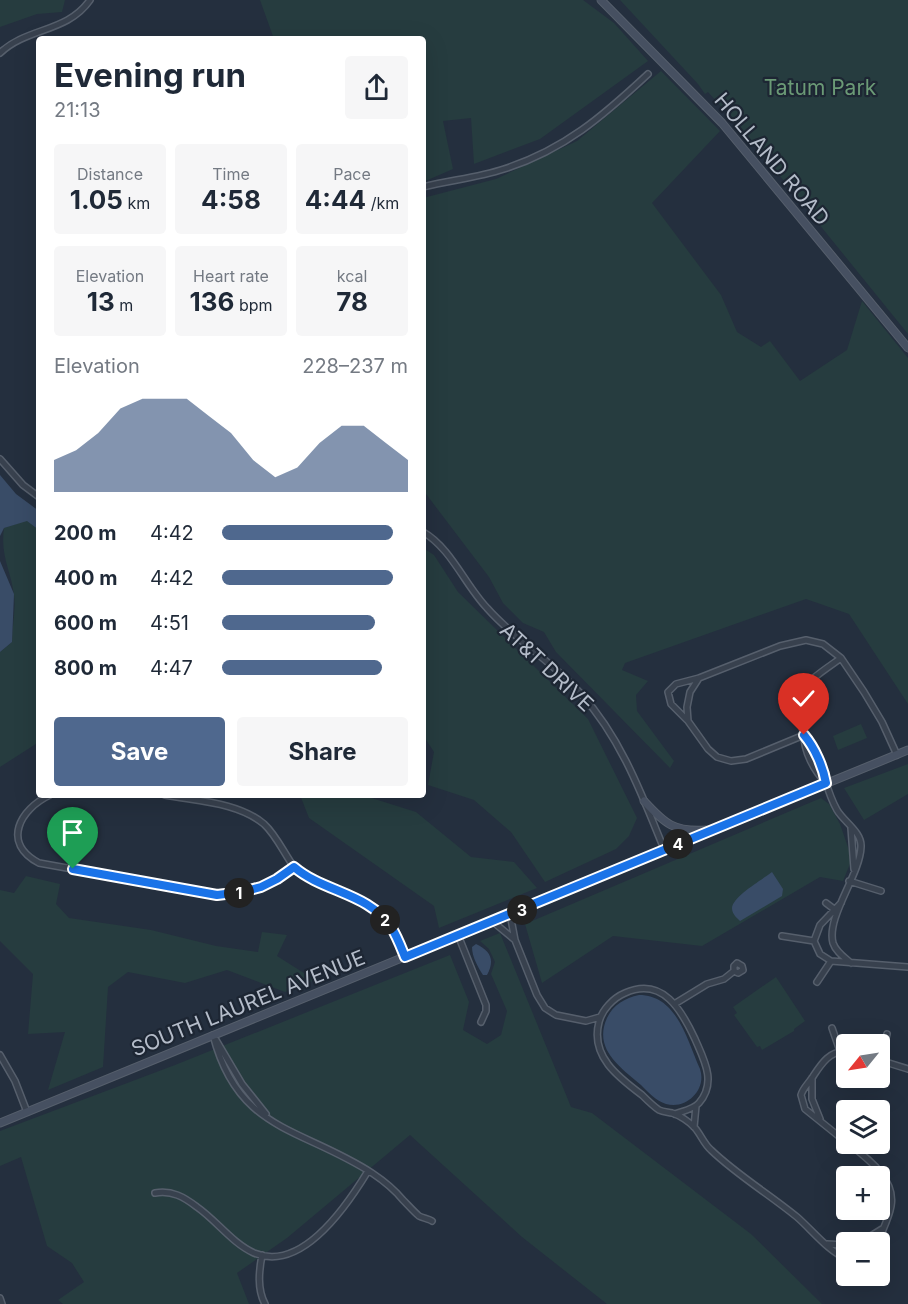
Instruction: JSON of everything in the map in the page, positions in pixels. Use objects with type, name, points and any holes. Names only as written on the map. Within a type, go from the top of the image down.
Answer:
[{"type":"main road","name":"HOLLAND ROAD","points":[[601,0],[722,123],[908,348]]},
{"type":"main road","name":"SOUTH LAUREL AVENUE","points":[[0,1123],[908,750]]},
{"type":"main road","points":[[644,801],[658,816],[678,829],[718,828]]},
{"type":"street","points":[[0,53],[16,40],[69,21],[90,0]]},
{"type":"street","points":[[426,186],[504,169],[555,148],[602,116],[648,74]]},
{"type":"street","points":[[0,459],[23,485],[36,495]]},
{"type":"street","name":"AT&T DRIVE","points":[[426,534],[444,549],[468,586],[497,619],[557,669],[595,709],[618,745],[664,849]]},
{"type":"street","points":[[804,735],[746,759],[731,761],[717,757],[671,704],[668,692],[676,684],[699,678],[780,646],[806,640],[823,644],[841,658],[876,712],[897,755]]},
{"type":"street","points":[[841,658],[815,676],[802,689],[799,702],[804,735],[824,773],[837,811],[860,839],[858,863],[849,881],[835,923],[834,944],[838,952],[851,963]]},
{"type":"street","points":[[688,721],[687,707],[690,692],[699,678]]},
{"type":"street","points":[[44,798],[25,813],[18,828],[18,839],[24,852],[42,864],[217,895],[261,887],[294,867]]},
{"type":"street","points":[[181,798],[233,808],[249,815],[268,829],[294,867],[313,881],[358,899],[375,910],[392,928],[405,957]]},
{"type":"street","points":[[849,881],[881,891]]},
{"type":"street","points":[[842,902],[820,925],[814,941],[820,954],[831,961],[908,967]]},
{"type":"street","points":[[826,903],[834,909]]},
{"type":"street","points":[[510,914],[514,940],[537,995],[545,1008],[556,1015],[586,1021],[600,1017]]},
{"type":"street","points":[[492,921],[514,940]]},
{"type":"street","points":[[458,935],[486,1005],[481,1022]]},
{"type":"street","points":[[782,936],[814,941]]},
{"type":"street","points":[[817,982],[831,961]]},
{"type":"street","points":[[676,1003],[707,984],[724,979],[734,971]]},
{"type":"street","points":[[694,1127],[696,1106],[706,1092],[708,1072],[683,1013],[676,1003],[648,989],[633,990],[617,997],[600,1017],[596,1032],[599,1051],[613,1070],[659,1110],[675,1114],[694,1127],[709,1149],[796,1217],[836,1252]]},
{"type":"street","points":[[586,1021],[596,1032]]},
{"type":"street","points":[[832,1028],[836,1036]]},
{"type":"street","points":[[213,1035],[242,1084],[270,1120],[368,1171],[387,1183],[419,1216],[432,1221]]},
{"type":"street","points":[[836,1054],[830,1056],[819,1067],[802,1091],[805,1109],[836,1134]]},
{"type":"street","points":[[0,1055],[15,1081],[27,1112]]},
{"type":"street","points":[[890,1063],[908,1069]]},
{"type":"street","points":[[812,1078],[812,1099],[823,1124]]},
{"type":"street","points":[[675,1114],[696,1106]]},
{"type":"street","points":[[860,1154],[883,1175],[890,1189],[891,1205],[881,1232]]},
{"type":"street","points":[[155,1193],[166,1191],[189,1201],[212,1218],[236,1241],[254,1253],[286,1254],[316,1238],[350,1200],[368,1171]]},
{"type":"street","points":[[877,1232],[882,1229]]},
{"type":"street","points":[[827,1244],[836,1244]]},
{"type":"street","points":[[262,1255],[259,1283],[265,1304]]},
{"type":"street","points":[[0,1298],[2,1304]]},
{"type":"green space","points":[[0,0],[65,0],[62,12],[37,14],[0,27]]},
{"type":"green space","points":[[260,0],[583,0],[614,23],[648,61],[540,139],[474,164],[471,118],[443,121],[453,169],[426,181],[426,36],[273,36]]},
{"type":"green space","name":"Tatum Park","points":[[620,0],[908,0],[908,334],[746,134],[708,92],[705,94]]},
{"type":"green space","points":[[661,71],[720,131],[652,203],[721,295],[737,332],[761,347],[770,341],[800,381],[847,350],[862,301],[908,358],[908,704],[849,614],[806,599],[625,663],[622,670],[648,681],[636,695],[637,711],[674,761],[670,768],[556,652],[544,632],[523,623],[503,603],[489,577],[426,494],[426,197],[496,179],[577,141]]},
{"type":"green space","points":[[27,520],[36,528],[36,744],[0,767],[0,652],[12,642],[15,607],[13,586],[3,547],[4,528]]},
{"type":"green space","points":[[426,550],[434,555],[458,592],[588,719],[637,818],[629,836],[616,849],[545,882],[511,832],[474,800],[428,785],[434,752],[426,740]]},
{"type":"green space","points":[[861,724],[867,738],[838,750],[833,736]]},
{"type":"green space","points":[[908,764],[908,794],[864,820],[844,788]]},
{"type":"green space","points":[[301,798],[372,798],[416,812],[471,857],[514,862],[537,888],[439,928],[434,906],[309,818]]},
{"type":"green space","points":[[821,798],[829,804],[840,824],[852,859],[843,881],[820,877],[702,946],[613,936],[542,983],[525,924]]},
{"type":"green space","points":[[26,876],[60,884],[56,904],[69,918],[151,930],[216,946],[258,952],[262,932],[287,935],[277,956],[315,980],[285,992],[227,970],[185,983],[128,972],[108,987],[103,1067],[48,1090],[65,1032],[28,1034],[33,974],[0,941],[0,890],[14,893]]},
{"type":"green space","points":[[500,933],[571,1107],[592,1113],[751,1234],[822,1304],[607,1304],[522,1237],[410,1135],[287,1238],[237,1273],[249,1304],[63,1304],[58,1300],[84,1282],[72,1263],[47,1246],[21,1157],[0,1166],[0,1131],[175,1065],[450,955],[469,1002],[463,1030],[487,1044],[501,1035],[507,1011],[491,974],[495,962],[489,949],[480,941]]},
{"type":"green space","points":[[776,977],[805,1021],[794,1031],[762,1050],[760,1046],[757,1047],[734,1015],[737,1013],[733,1007]]},
{"type":"water","points":[[0,475],[16,494],[36,509],[36,528],[27,521],[4,528],[0,536]]},
{"type":"water","points":[[0,561],[14,594],[12,642],[0,652]]},
{"type":"water","points":[[772,872],[783,889],[782,896],[740,921],[732,908],[737,898]]},
{"type":"water","points":[[476,944],[490,957],[491,965],[487,975],[483,975],[474,958],[472,947]]},
{"type":"water","points":[[639,995],[663,1002],[672,1011],[685,1033],[700,1069],[701,1084],[698,1090],[688,1101],[681,1104],[666,1104],[656,1099],[617,1064],[606,1048],[603,1039],[604,1029],[610,1013],[620,1003]]},
{"type":"route","points":[[73,869],[217,895],[261,887],[294,867],[313,881],[358,899],[375,910],[392,928],[405,957],[826,783],[810,741],[804,735]]}]
